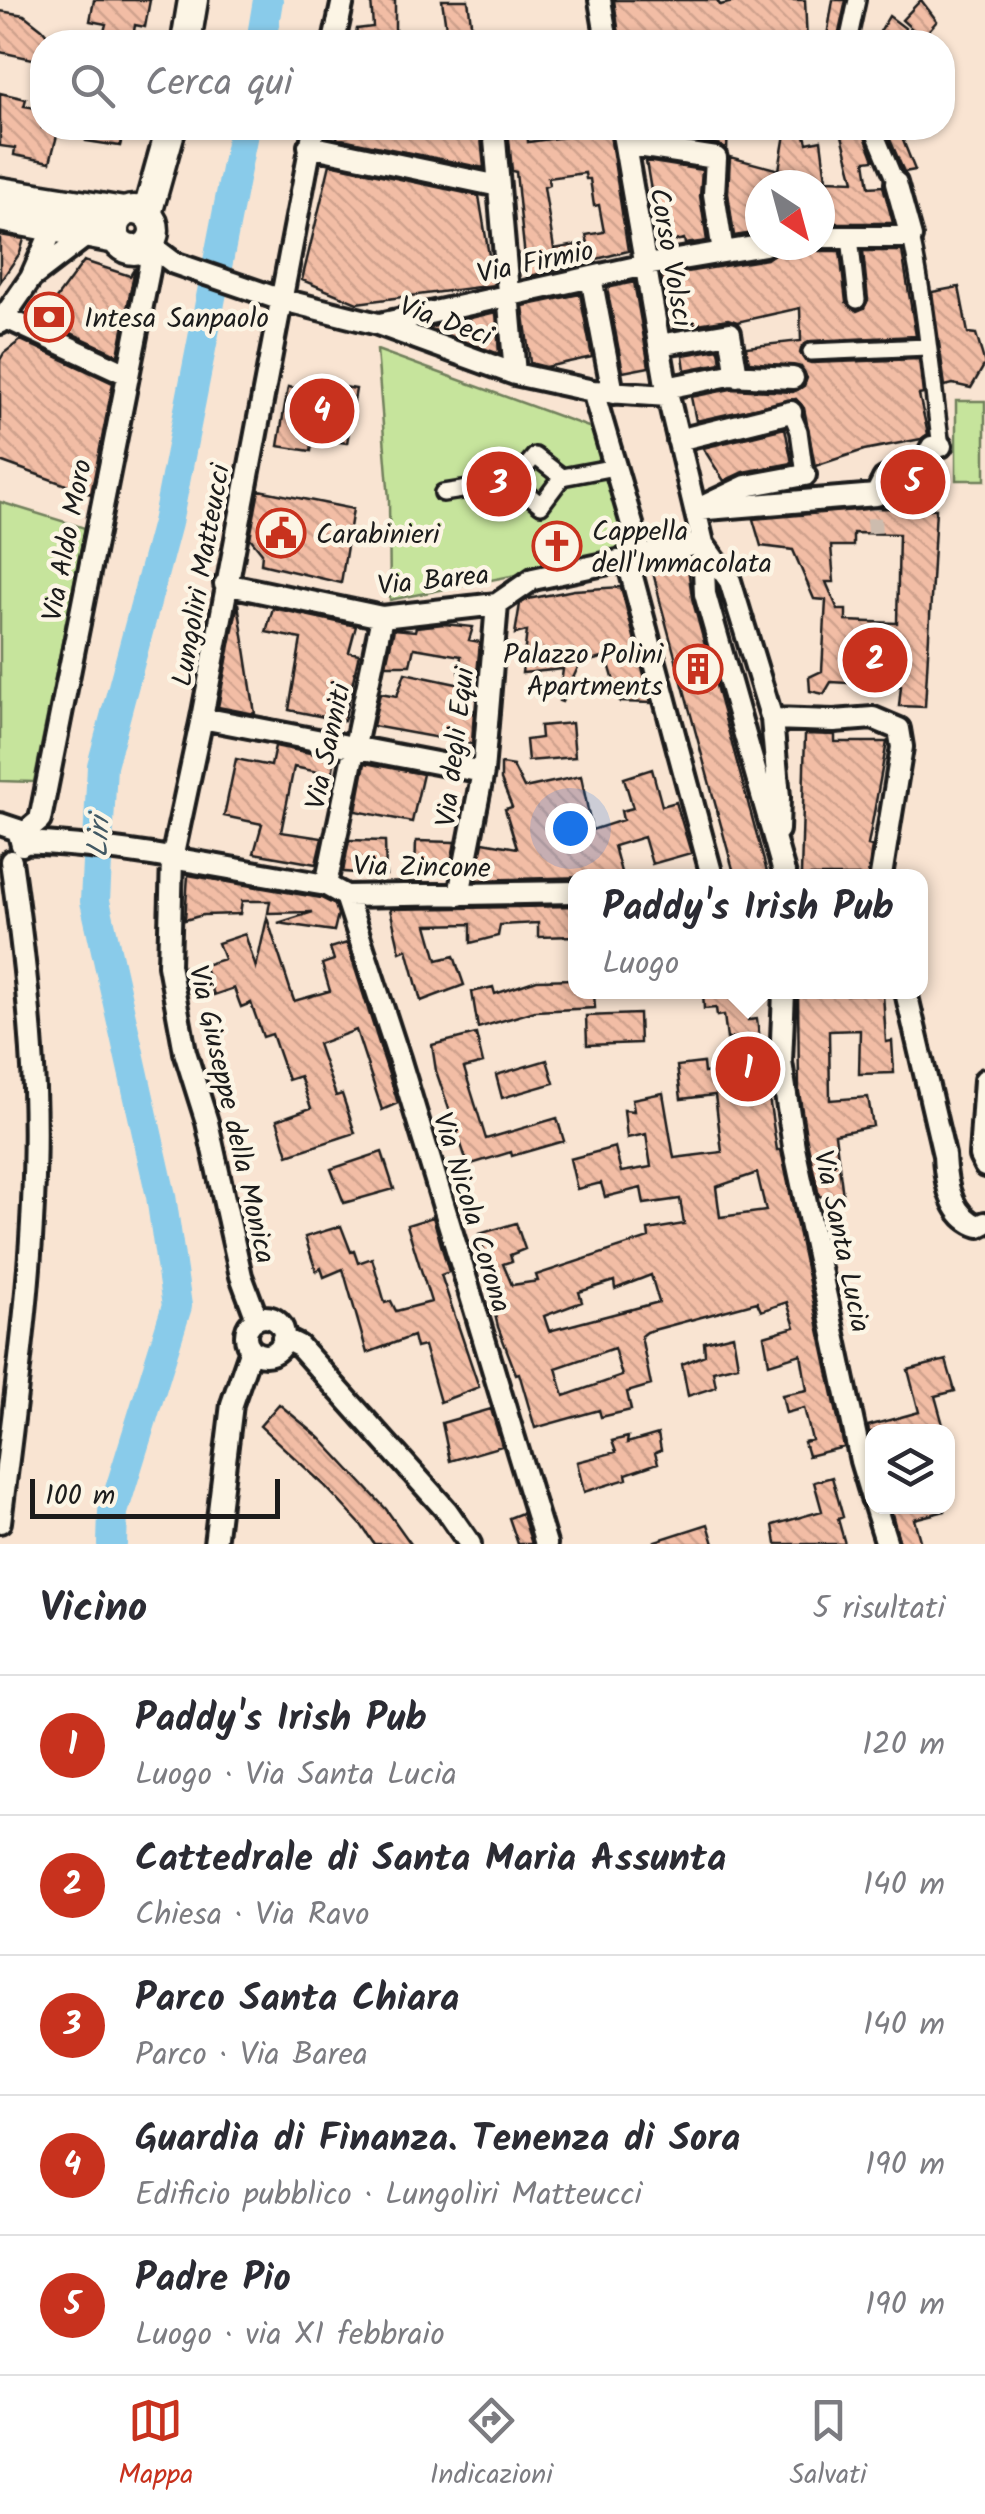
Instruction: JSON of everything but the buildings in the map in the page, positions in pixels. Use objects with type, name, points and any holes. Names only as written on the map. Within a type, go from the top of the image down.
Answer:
[{"type":"main road","points":[[188,30],[193,0]]},
{"type":"main road","points":[[0,217],[87,236],[129,221],[166,154],[168,140]]},
{"type":"main road","points":[[0,192],[84,205],[155,228],[146,246]]},
{"type":"main road","points":[[52,228],[66,213],[84,205]]},
{"type":"street","points":[[337,30],[344,0]]},
{"type":"street","points":[[600,0],[605,30]]},
{"type":"street","points":[[851,30],[857,0]]},
{"type":"street","name":"Lungoliri Matteucci","points":[[162,858],[202,718],[271,296],[311,140]]},
{"type":"street","points":[[323,140],[499,186]]},
{"type":"street","points":[[495,140],[515,374]]},
{"type":"street","name":"Corso Volsci","points":[[624,140],[667,392],[703,543]]},
{"type":"street","points":[[640,140],[716,158],[714,194],[723,252]]},
{"type":"street","points":[[695,510],[876,495],[884,479],[926,459],[932,447],[941,446],[925,312],[911,237],[896,183],[877,140]]},
{"type":"street","points":[[52,228],[31,278],[2,320],[127,374]]},
{"type":"street","points":[[31,278],[87,236]]},
{"type":"street","points":[[835,237],[911,237]]},
{"type":"street","points":[[850,237],[857,300]]},
{"type":"street","name":"Via Deci","points":[[146,246],[174,263],[271,296],[378,324],[515,374],[603,392],[667,392],[737,376],[794,378]]},
{"type":"street","name":"Via Aldo Moro","points":[[5,862],[19,854],[22,839],[40,820],[150,264],[146,246]]},
{"type":"street","name":"Via Firmio","points":[[378,324],[646,265],[745,248]]},
{"type":"street","points":[[591,277],[603,392],[616,467],[710,869]]},
{"type":"street","points":[[659,345],[730,333],[737,376]]},
{"type":"street","points":[[810,352],[927,347]]},
{"type":"street","points":[[678,440],[791,412],[799,431],[805,475],[746,486],[695,510]]},
{"type":"street","points":[[443,492],[513,482],[535,456],[562,476]]},
{"type":"street","points":[[513,482],[541,505],[562,476],[616,467]]},
{"type":"street","points":[[703,543],[730,581],[772,719],[779,797],[778,852]]},
{"type":"street","points":[[703,543],[705,594],[783,869]]},
{"type":"street","name":"Via Barea","points":[[225,584],[382,617],[498,604],[533,579],[703,543]]},
{"type":"street","name":"Via degli Equi","points":[[460,895],[482,772],[498,604]]},
{"type":"street","name":"Via Sanniti","points":[[326,885],[382,617]]},
{"type":"street","points":[[202,718],[482,772]]},
{"type":"street","points":[[772,719],[874,718],[898,729],[902,747],[882,869]]},
{"type":"street","points":[[0,824],[13,826],[22,839]]},
{"type":"street","name":"Via Zincone","points":[[22,839],[326,885],[346,896],[568,892]]},
{"type":"street","name":"Via Giuseppe della Monica","points":[[162,858],[170,965],[185,1052],[207,1122],[241,1276],[257,1319]]},
{"type":"street","points":[[0,1522],[22,1355],[34,1111],[29,1011],[5,862]]},
{"type":"street","name":"Via Nicola Corona","points":[[346,896],[546,1544]]},
{"type":"street","name":"Via Santa Lucia","points":[[784,999],[782,1062],[794,1147],[865,1474]]},
{"type":"street","points":[[908,999],[944,1155],[945,1180],[954,1203],[970,1224],[985,1223]]},
{"type":"street","points":[[985,1080],[980,1156],[985,1166]]},
{"type":"street","points":[[215,1544],[232,1404],[251,1350],[246,1333],[257,1319],[275,1321],[284,1338],[299,1346],[448,1511],[470,1544]]},
{"type":"street","points":[[251,1350],[262,1355],[274,1353],[284,1338]]},
{"type":"street","points":[[878,1514],[887,1544]]},
{"type":"green space","points":[[377,350],[594,429],[624,540],[612,556],[390,600],[389,500]]},
{"type":"green space","points":[[956,401],[985,401],[985,480],[956,480]]},
{"type":"green space","points":[[0,502],[85,528],[34,782],[0,781]]},
{"type":"waterway","name":"Liri","points":[[263,30],[268,0]]},
{"type":"waterway","name":"Liri","points":[[112,1544],[113,1512],[177,1306],[161,1196],[95,901],[102,766],[167,523],[242,140]]},
{"type":"tunnel","points":[[872,495],[875,541]]},
{"type":"place","name":"Intesa Sanpaolo","points":[[49,317]]},
{"type":"place","name":"Guardia di Finanza. Tenenza di Sora","points":[[322,411]]},
{"type":"place","name":"Padre Pio","points":[[913,482]]},
{"type":"place","name":"Parco Santa Chiara","points":[[499,484]]},
{"type":"place","name":"Carabinieri","points":[[281,533]]},
{"type":"place","name":"Cappella dell'Immacolata","points":[[557,546]]},
{"type":"place","name":"Cattedrale di Santa Maria Assunta","points":[[875,660]]},
{"type":"place","name":"Palazzo Polini Apartments","points":[[698,669]]},
{"type":"place","name":"Paddy's Irish Pub","points":[[748,1069]]}]
